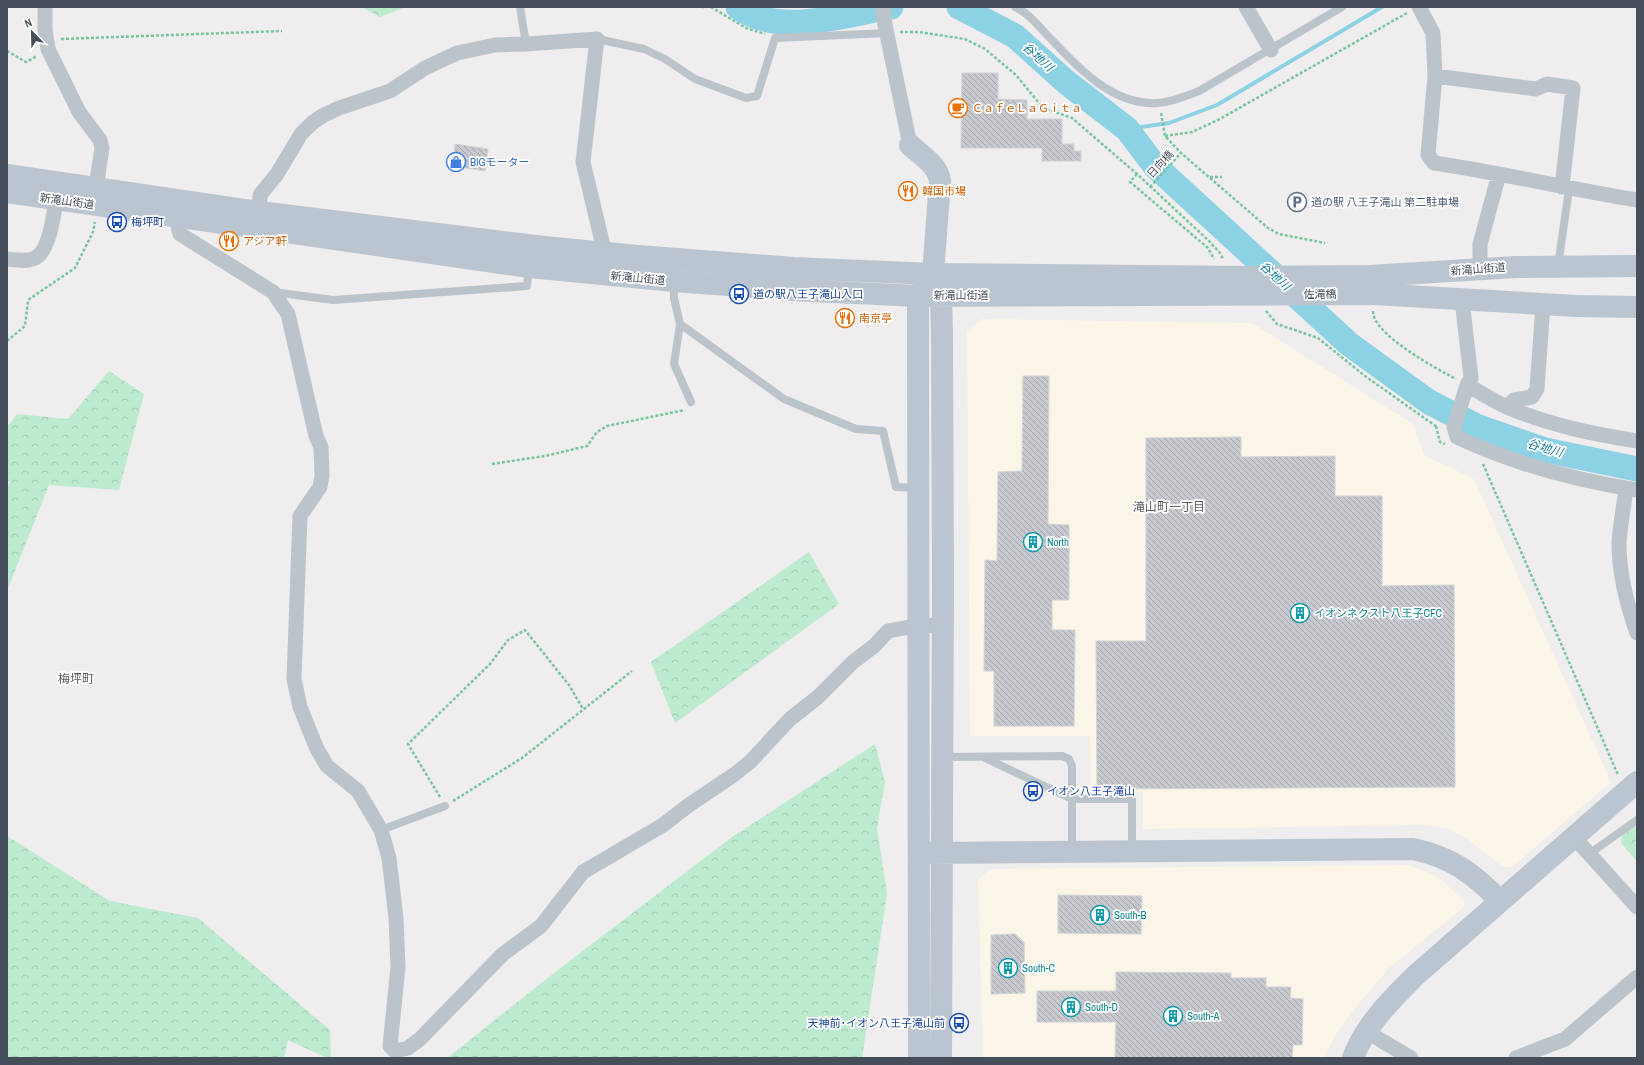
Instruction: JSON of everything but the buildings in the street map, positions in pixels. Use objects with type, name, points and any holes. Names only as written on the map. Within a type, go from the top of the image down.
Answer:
[{"type":"main road","points":[[910,145],[930,162],[939,174],[933,274],[941,295],[943,626],[941,757],[941,1058]]},
{"type":"main road","name":"新滝山街道","points":[[7,174],[97,196],[176,218],[529,266],[674,281],[794,290],[918,296],[1245,281]]},
{"type":"main road","name":"新滝山街道","points":[[7,192],[56,200],[97,196],[259,212],[605,254],[794,268],[933,274],[1245,281]]},
{"type":"main road","name":"新滝山街道","points":[[1319,276],[1370,276],[1480,269],[1637,266]]},
{"type":"main road","points":[[919,1058],[918,853],[920,625],[918,296],[933,274]]},
{"type":"main road","name":"佐滝橋","points":[[1245,281],[1319,276]]},
{"type":"main road","name":"佐滝橋","points":[[1245,281],[1343,294],[1374,294]]},
{"type":"main road","points":[[1374,294],[1462,300],[1637,307]]},
{"type":"main road","points":[[1353,1058],[1367,1032],[1396,994],[1573,836],[1629,782]]},
{"type":"main road","points":[[918,853],[1413,849],[1438,855],[1465,869],[1500,901]]},
{"type":"street","points":[[45,7],[47,45],[79,112],[100,140],[102,148],[97,196]]},
{"type":"street","points":[[883,7],[886,29],[910,145]]},
{"type":"street","points":[[1246,7],[1271,50]]},
{"type":"street","points":[[1414,9],[1434,33],[1434,76],[1428,155],[1434,163],[1637,200]]},
{"type":"street","points":[[259,212],[260,195],[277,174],[301,134],[322,116],[340,108],[390,91],[425,68],[457,53],[494,45],[597,39],[583,162],[605,254]]},
{"type":"street","points":[[1434,76],[1536,89],[1547,84],[1573,88],[1566,188]]},
{"type":"street","points":[[1480,269],[1480,244],[1500,174]]},
{"type":"street","points":[[7,259],[24,261],[36,258],[44,250],[53,218],[56,200]]},
{"type":"street","points":[[176,218],[180,234],[273,292],[288,314],[316,436],[321,447],[322,476],[320,487],[300,516],[294,679],[300,707],[317,749],[327,766],[358,790],[381,830],[389,858],[396,918],[398,966],[390,1046],[395,1051],[408,1048],[420,1039],[503,954],[542,926],[583,872],[663,825],[689,805],[735,774],[750,762],[790,719],[818,697],[853,662],[874,646],[888,631],[920,625],[943,626]]},
{"type":"street","points":[[1462,300],[1471,378],[1453,437],[1511,460],[1579,479],[1632,489],[1619,542],[1631,584],[1630,612],[1637,633]]},
{"type":"street","points":[[1507,407],[1514,400],[1532,397],[1537,389],[1543,304]]},
{"type":"street","points":[[1467,388],[1507,407],[1568,428],[1637,441]]},
{"type":"street","points":[[1573,836],[1637,907]]},
{"type":"street","points":[[1516,1058],[1565,1039],[1637,977]]},
{"type":"street","points":[[1367,1032],[1411,1058]]},
{"type":"lane","points":[[520,7],[526,44]]},
{"type":"lane","points":[[1015,7],[1031,19],[1059,47],[1112,93],[1130,100],[1159,103],[1179,99],[1199,91],[1342,7]]},
{"type":"lane","points":[[597,39],[644,49],[665,59],[696,79],[746,98],[757,96],[775,38],[886,29]]},
{"type":"lane","points":[[1558,267],[1566,188]]},
{"type":"lane","points":[[273,292],[333,300],[527,286],[529,266]]},
{"type":"lane","points":[[674,281],[674,298],[680,324],[674,364],[691,402]]},
{"type":"lane","points":[[680,324],[784,399],[856,429],[883,431],[896,487],[919,488]]},
{"type":"lane","points":[[983,756],[1072,798],[1132,798],[1132,852]]},
{"type":"lane","points":[[941,757],[1062,756],[1069,759],[1072,766],[1072,852]]},
{"type":"lane","points":[[381,830],[445,806]]},
{"type":"lane","points":[[1589,854],[1637,820]]},
{"type":"path","points":[[711,7],[746,28],[775,38]]},
{"type":"path","points":[[1165,136],[1192,132],[1218,120],[1414,9]]},
{"type":"path","points":[[886,29],[956,37],[972,42],[985,50],[1016,75],[1043,108],[1072,118],[1137,174],[1220,253],[1245,281],[1267,314],[1277,324],[1318,338],[1365,376],[1453,437]]},
{"type":"path","points":[[7,51],[26,62],[47,45],[282,31]]},
{"type":"path","points":[[1159,103],[1165,136],[1181,153],[1272,231],[1324,243]]},
{"type":"path","name":"日向橋","points":[[1150,187],[1181,153]]},
{"type":"path","points":[[1137,174],[1130,182],[1245,281]]},
{"type":"path","points":[[1209,177],[1222,176]]},
{"type":"path","points":[[7,341],[25,326],[28,300],[75,268],[93,232],[97,196]]},
{"type":"path","points":[[1374,294],[1372,314],[1377,325],[1410,353],[1467,388]]},
{"type":"path","points":[[492,464],[545,456],[587,446],[597,432],[607,426],[688,409],[691,402]]},
{"type":"path","points":[[1436,426],[1440,442],[1453,437]]},
{"type":"path","points":[[1482,462],[1629,782]]},
{"type":"path","points":[[583,709],[569,684],[524,630],[508,640],[490,664],[408,744],[445,806],[522,758],[632,671]]},
{"type":"shaded area","name":"イオン八王子滝山","points":[[982,319],[1252,323],[1413,424],[1424,455],[1474,479],[1611,782],[1512,867],[1503,867],[1466,838],[1447,828],[1420,825],[1143,829],[1143,792],[1091,791],[1090,736],[970,736],[967,331]]},
{"type":"shaded area","points":[[1409,865],[1432,874],[1445,883],[1464,901],[1464,907],[1389,968],[1356,1007],[1337,1033],[1323,1058],[983,1058],[978,880],[990,869]]},
{"type":"green space","points":[[361,7],[406,7],[380,17]]},
{"type":"green space","points":[[109,371],[144,394],[119,490],[49,485],[7,591],[7,489],[10,482],[7,480],[7,427],[17,414],[68,419]]},
{"type":"green space","points":[[809,552],[839,604],[675,723],[651,662]]},
{"type":"green space","points":[[875,744],[885,782],[877,828],[887,894],[862,1058],[447,1058],[563,966],[732,837]]},
{"type":"green space","points":[[1637,816],[1637,861],[1621,843],[1623,826]]},
{"type":"green space","points":[[7,836],[110,901],[198,918],[330,1030],[331,1058],[327,1058],[288,1040],[284,1058],[7,1058]]},
{"type":"waterway","name":"谷地川","points":[[738,7],[754,16],[772,21],[792,22],[833,18],[891,7]]},
{"type":"waterway","name":"谷地川","points":[[959,7],[1015,36],[1066,82],[1127,129],[1155,166],[1349,344],[1429,402],[1476,426],[1545,450],[1637,469]]},
{"type":"waterway","points":[[1127,129],[1169,123],[1217,105],[1382,7]]},
{"type":"place","name":"ＣａｆｅＬａＧｉｔａ","points":[[958,108]]},
{"type":"place","name":"BIGモーター","points":[[456,162]]},
{"type":"place","name":"韓国市場","points":[[908,191]]},
{"type":"place","name":"道の駅 八王子滝山 第二駐車場","points":[[1297,202]]},
{"type":"place","name":"梅坪町","points":[[117,222]]},
{"type":"place","name":"アジア軒","points":[[229,241]]},
{"type":"place","name":"道の駅八王子滝山入口","points":[[739,294]]},
{"type":"place","name":"南京亭","points":[[845,318]]},
{"type":"place","name":"North","points":[[1033,542]]},
{"type":"place","name":"イオンネクスト八王子CFC","points":[[1300,613]]},
{"type":"place","name":"イオン八王子滝山","points":[[1033,791]]},
{"type":"place","name":"South-B","points":[[1100,915]]},
{"type":"place","name":"South-C","points":[[1008,968]]},
{"type":"place","name":"South-D","points":[[1071,1007]]},
{"type":"place","name":"South-A","points":[[1173,1016]]},
{"type":"place","name":"天神前･イオン八王子滝山前","points":[[959,1023]]},
{"type":"district","name":"滝山町一丁目","points":[[1169,507]]},
{"type":"district","name":"梅坪町","points":[[76,679]]}]
